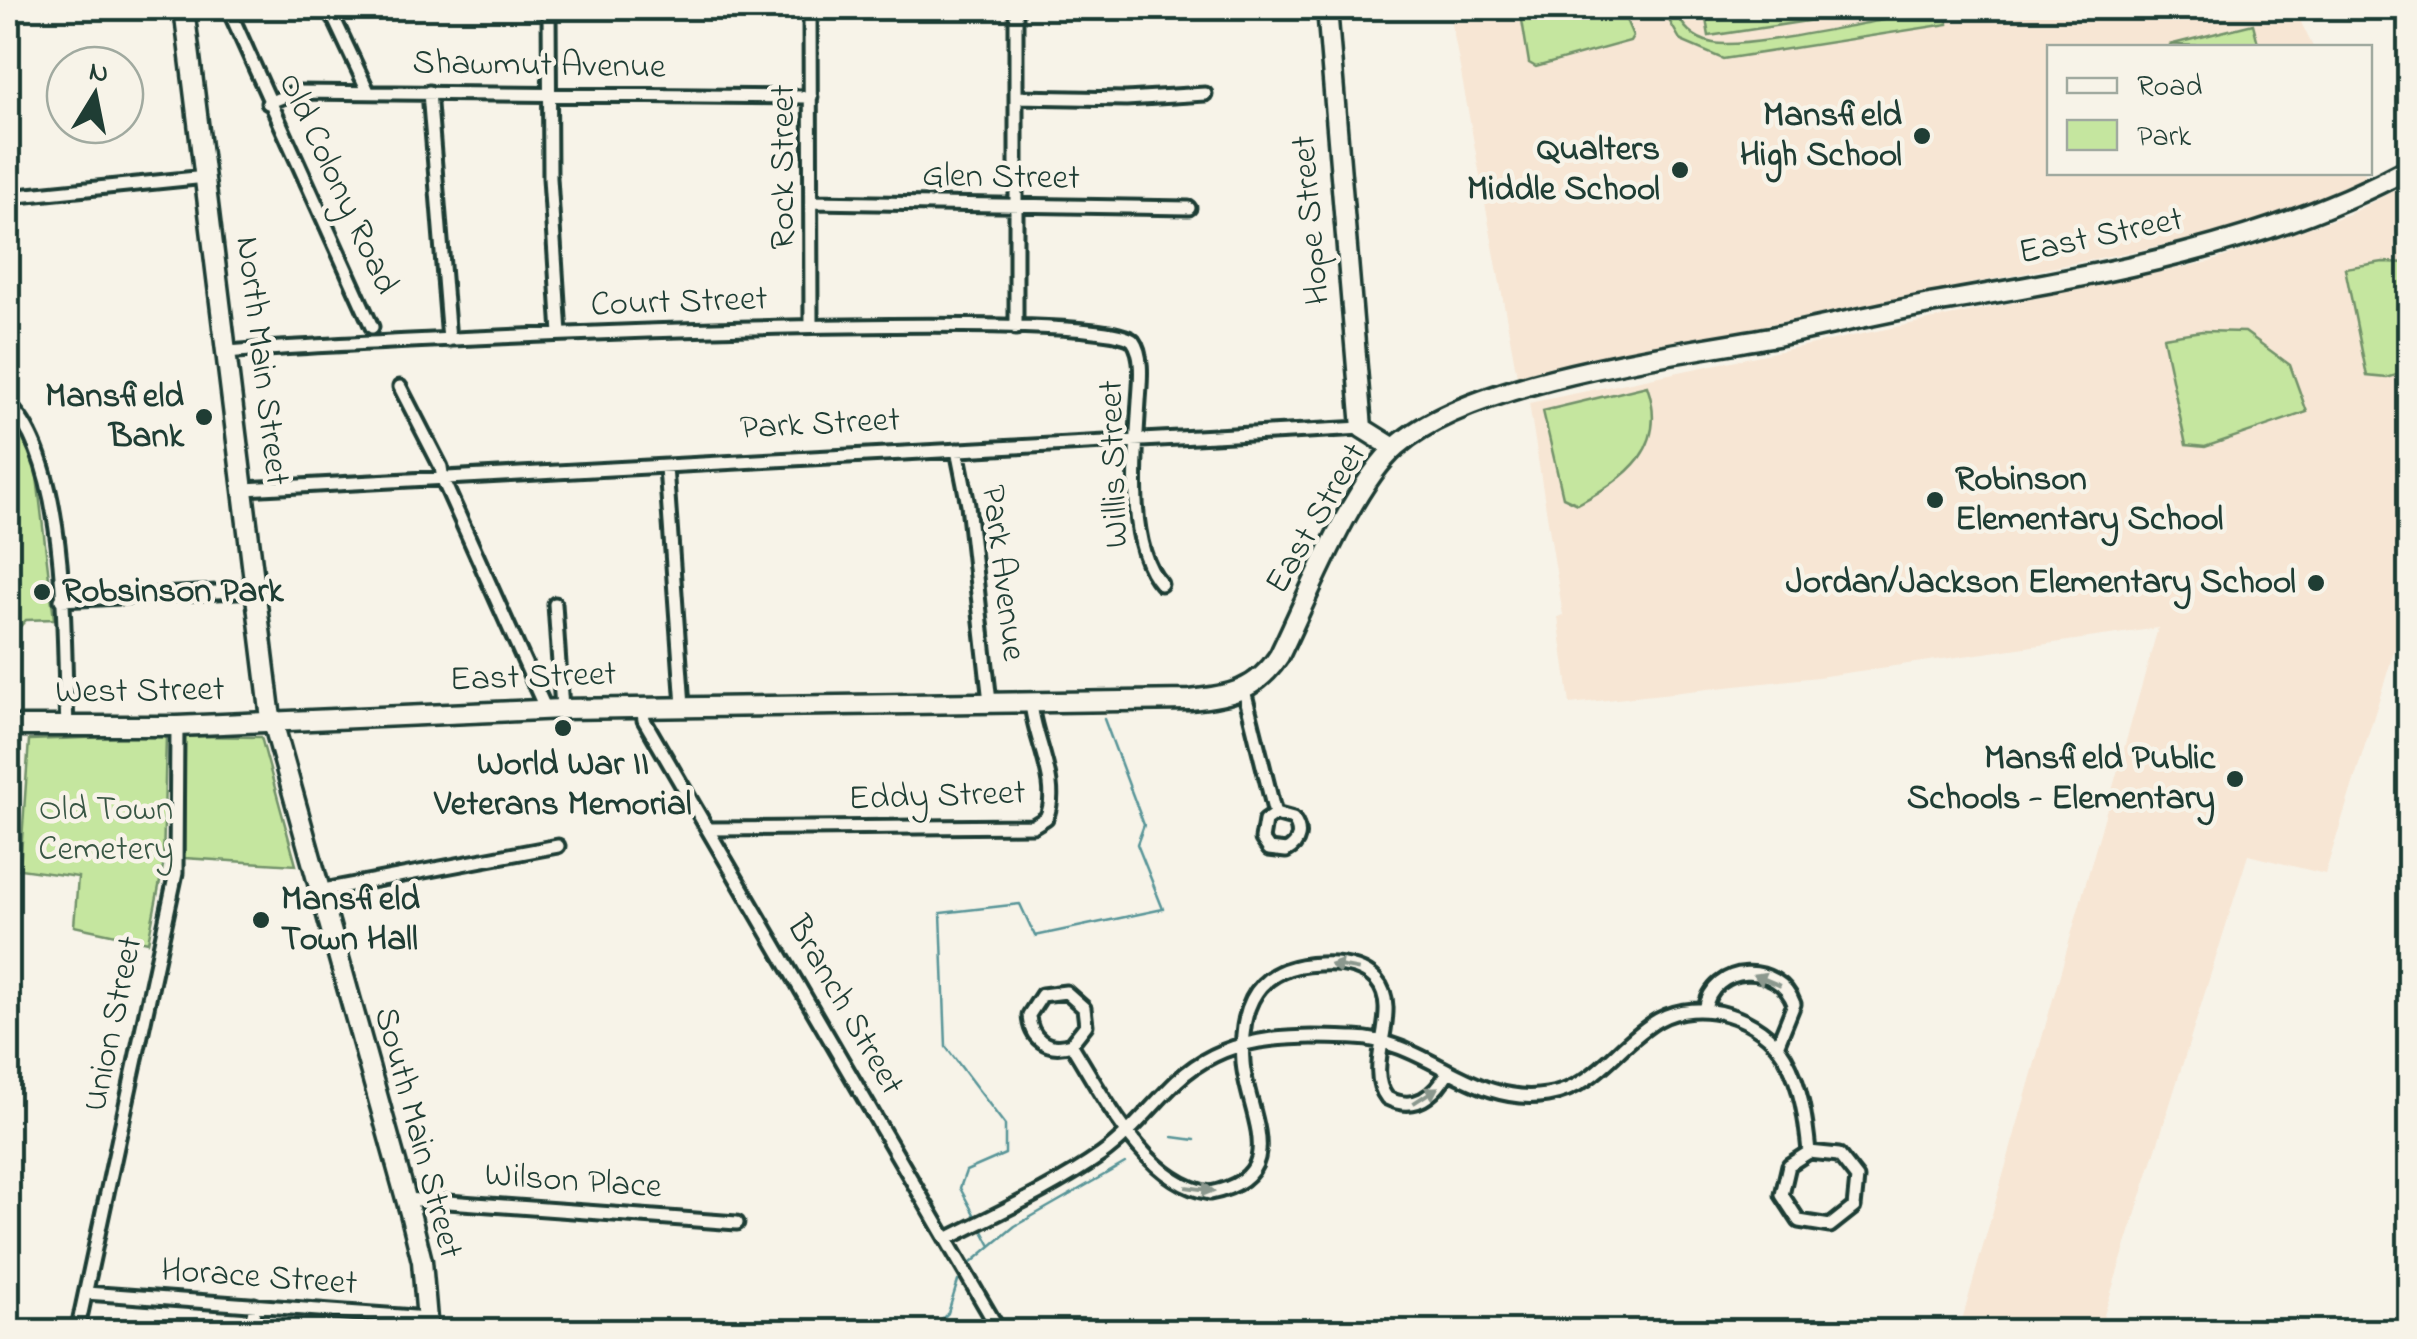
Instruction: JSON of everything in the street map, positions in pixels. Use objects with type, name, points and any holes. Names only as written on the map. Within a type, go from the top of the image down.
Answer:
[{"type":"main road","name":"North Main Street","points":[[184,8],[274,722]]},
{"type":"main road","name":"Hope Street","points":[[1327,8],[1362,428]]},
{"type":"main road","name":"East Street","points":[[274,722],[554,709],[1190,700],[1244,690],[1261,679],[1279,656],[1346,521],[1394,448],[1423,427],[1476,405],[1616,364],[2122,268],[2237,242],[2322,212],[2410,168]]},
{"type":"main road","points":[[1362,428],[1394,448]]},
{"type":"main road","name":"West Street","points":[[8,726],[274,722]]},
{"type":"main road","name":"South Main Street","points":[[274,722],[422,1261],[428,1325]]},
{"type":"street","name":"Old Colony Road","points":[[228,8],[372,328]]},
{"type":"street","points":[[329,8],[368,92]]},
{"type":"street","points":[[549,8],[560,334]]},
{"type":"street","name":"Rock Street","points":[[810,8],[811,326]]},
{"type":"street","points":[[1016,8],[1016,328]]},
{"type":"street","name":"Shawmut Avenue","points":[[268,102],[295,92],[811,97]]},
{"type":"street","points":[[429,92],[449,340]]},
{"type":"street","points":[[1016,97],[1126,99],[1205,94]]},
{"type":"street","points":[[8,197],[206,177]]},
{"type":"street","name":"Glen Street","points":[[812,202],[1189,208]]},
{"type":"street","name":"Court Street","points":[[228,352],[560,334],[811,326],[1079,329],[1131,338]]},
{"type":"street","name":"Willis Street","points":[[1131,338],[1139,359],[1137,440],[1143,558],[1161,584]]},
{"type":"street","points":[[400,387],[554,709]]},
{"type":"street","points":[[8,404],[31,432],[43,456],[61,600],[68,727]]},
{"type":"street","name":"Park Street","points":[[244,489],[1362,428]]},
{"type":"street","name":"Park Avenue","points":[[957,450],[968,505],[990,702]]},
{"type":"street","points":[[666,467],[683,706]]},
{"type":"street","points":[[61,600],[256,590]]},
{"type":"street","points":[[554,709],[555,604]]},
{"type":"street","points":[[1244,690],[1275,814]]},
{"type":"street","name":"Eddy Street","points":[[709,829],[1033,826],[1046,818],[1052,791],[1035,738],[1031,702]]},
{"type":"street","name":"Branch Street","points":[[642,707],[644,720],[1000,1332]]},
{"type":"street","name":"Union Street","points":[[77,1332],[176,873],[178,726]]},
{"type":"street","points":[[318,891],[558,846]]},
{"type":"street","points":[[1071,1044],[1126,1131],[1167,1175],[1188,1189],[1210,1193],[1239,1182],[1254,1167],[1261,1140],[1243,1062],[1250,1005],[1260,984],[1279,972],[1325,963],[1364,970],[1378,983],[1385,1004],[1381,1086],[1395,1102],[1420,1102],[1448,1072]]},
{"type":"street","points":[[1705,1010],[1716,983],[1728,976],[1767,976],[1786,989],[1794,1004],[1788,1028],[1777,1046]]},
{"type":"street","points":[[1066,992],[1084,1008],[1083,1032],[1071,1044],[1056,1048],[1035,1037],[1029,1015],[1042,995],[1066,992]]},
{"type":"street","points":[[948,1238],[1093,1160],[1203,1061],[1246,1042],[1275,1036],[1382,1040],[1404,1046],[1464,1082],[1510,1096],[1568,1090],[1606,1066],[1622,1048],[1661,1018],[1705,1010],[1744,1022],[1777,1046],[1793,1075],[1809,1152]]},
{"type":"street","points":[[1809,1152],[1839,1155],[1857,1178],[1854,1207],[1830,1226],[1799,1221],[1782,1195],[1790,1165],[1809,1152]]},
{"type":"street","name":"Wilson Place","points":[[406,1200],[737,1223]]},
{"type":"street","name":"Horace Street","points":[[86,1292],[254,1305],[428,1325]]},
{"type":"street","points":[[250,1332],[254,1305]]},
{"type":"shaded area","points":[[1449,8],[2294,8],[2312,45],[2047,45],[2047,175],[2366,177],[2283,212],[2209,236],[1588,361],[1518,381]]},
{"type":"shaded area","name":"Mansfield Public Schools - Elementary","points":[[2409,183],[2409,603],[2325,874],[2248,855],[2099,1331],[1959,1331],[2158,628],[1818,677],[1570,704],[1558,617],[1563,615],[1529,403],[2209,262],[2349,214]]},
{"type":"green space","points":[[1520,8],[1621,8],[1633,36],[1630,41],[1536,67],[1529,63]]},
{"type":"green space","points":[[1662,8],[1675,8],[1684,26],[1699,38],[1728,44],[1884,20],[1883,8],[1923,8],[1920,13],[1947,10],[1948,24],[1723,59],[1681,41]]},
{"type":"green space","points":[[1704,8],[1879,8],[1879,10],[1709,36]]},
{"type":"green space","points":[[2253,24],[2258,45],[2169,45]]},
{"type":"green space","points":[[2383,262],[2410,263],[2409,371],[2387,378],[2367,376],[2345,268]]},
{"type":"green space","points":[[2202,331],[2245,332],[2290,365],[2307,412],[2205,447],[2186,445],[2163,337]]},
{"type":"green space","points":[[1647,386],[1652,427],[1639,458],[1613,483],[1578,504],[1563,497],[1543,411]]},
{"type":"green space","points":[[9,415],[35,460],[54,619],[26,620],[8,640]]},
{"type":"green space","name":"Old Town Cemetery","points":[[166,735],[163,866],[148,942],[74,926],[78,877],[20,869],[29,740]]},
{"type":"green space","points":[[185,736],[261,737],[296,865],[184,858]]},
{"type":"waterway","points":[[975,1216],[960,1188],[966,1171],[1005,1154],[1005,1125],[946,1047],[941,913],[1020,904],[1035,936],[1163,909],[1137,844],[1144,825],[1104,719]]},
{"type":"waterway","points":[[1173,1137],[1195,1140]]},
{"type":"waterway","points":[[991,1246],[1015,1226],[1125,1163]]},
{"type":"waterway","points":[[971,1263],[991,1246],[983,1231]]},
{"type":"waterway","points":[[929,1332],[948,1313],[958,1281]]},
{"type":"place","name":"Mansfield High School","points":[[1922,136]]},
{"type":"place","name":"Qualters Middle School","points":[[1680,170]]},
{"type":"place","name":"Mansfield Bank","points":[[204,417]]},
{"type":"place","name":"Robinson Elementary School","points":[[1935,500]]},
{"type":"place","name":"Jordan/Jackson Elementary School","points":[[2316,583]]},
{"type":"place","name":"Robsinson Park","points":[[42,592]]},
{"type":"place","name":"World War II Veterans Memorial","points":[[563,728]]},
{"type":"place","name":"Mansfield Public Schools - Elementary","points":[[2235,779]]},
{"type":"place","name":"Mansfield Town Hall","points":[[261,920]]}]
